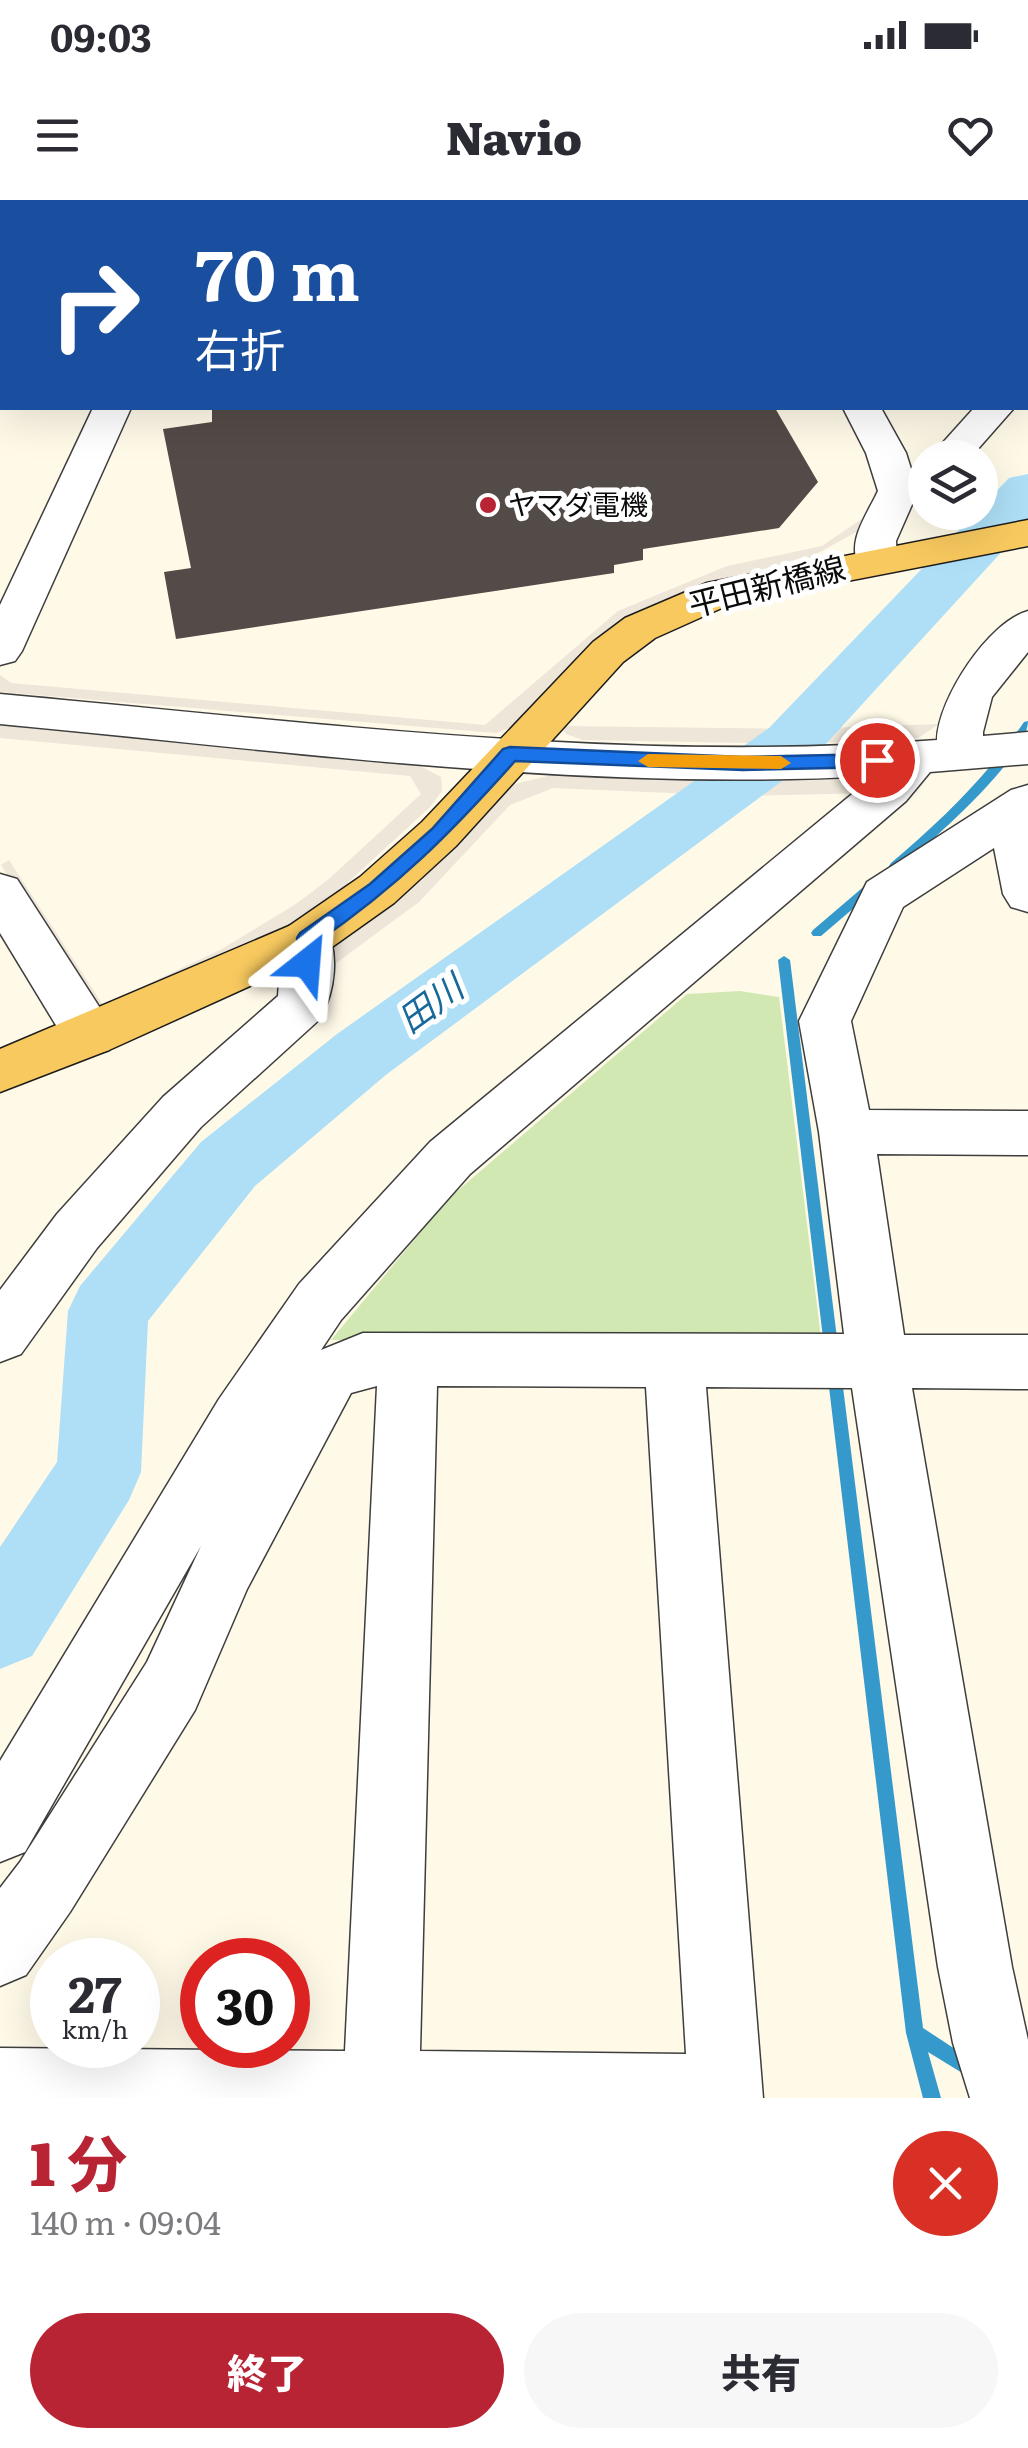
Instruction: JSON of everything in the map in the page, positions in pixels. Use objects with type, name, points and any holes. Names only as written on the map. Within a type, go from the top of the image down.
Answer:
[{"type":"main road","name":"平田新橋線","points":[[0,1072],[90,1036],[307,938],[377,890],[439,834],[608,652],[640,628],[722,592],[1028,532]]},
{"type":"street","points":[[0,651],[111,410]]},
{"type":"street","points":[[863,410],[886,453],[908,482]]},
{"type":"street","points":[[965,440],[993,410]]},
{"type":"street","points":[[889,558],[875,541],[908,491]]},
{"type":"street","points":[[0,1827],[240,1418],[320,1302],[450,1158],[958,729],[965,700],[1028,625]]},
{"type":"street","points":[[0,709],[510,754],[624,760],[743,764],[927,757],[1028,748]]},
{"type":"street","points":[[1007,2067],[976,1967],[878,1363],[846,1132],[825,1020],[884,895],[1020,809],[1028,894]]},
{"type":"street","points":[[0,892],[90,1036]]},
{"type":"street","points":[[0,1336],[77,1231],[182,1112],[302,1005],[308,975],[307,938]]},
{"type":"street","points":[[846,1132],[1028,1133]]},
{"type":"street","points":[[0,1950],[46,1886],[171,1686],[224,1567],[330,1374],[364,1360],[408,1359],[1028,1362]]},
{"type":"street","points":[[381,2090],[408,1359]]},
{"type":"street","points":[[0,2086],[727,2092],[674,1361]]},
{"type":"green space","points":[[740,991],[779,997],[821,1338],[331,1340],[449,1198],[687,994]]},
{"type":"shaded area","points":[[879,481],[885,484],[867,525],[858,531],[789,569],[691,591],[623,618],[578,655],[566,678],[518,725],[496,733],[0,692],[0,675],[11,683],[485,725],[618,611],[727,566],[822,546],[866,516]]},
{"type":"shaded area","points":[[939,724],[918,738],[804,744],[583,740],[566,734],[561,726],[796,729]]},
{"type":"shaded area","points":[[0,725],[420,766],[441,777],[442,791],[430,807],[342,888],[302,918],[264,940],[101,1012],[85,999],[1,865],[9,860],[103,1005],[220,950],[296,904],[329,879],[421,794],[410,776],[0,738]]},
{"type":"shaded area","points":[[552,775],[697,781],[858,780],[868,783],[872,793],[742,796],[553,788],[510,805],[419,902],[324,972],[330,944],[421,881],[499,797],[515,784]]},
{"type":"building","name":"ヤマダ電機","points":[[212,410],[776,410],[818,482],[779,528],[643,549],[643,560],[614,565],[614,573],[176,639],[164,572],[191,568],[163,429],[212,422]]},
{"type":"waterway","name":"田川","points":[[0,1625],[99,1472],[108,1311],[228,1164],[362,1054],[791,743],[1028,490]]},
{"type":"waterway","points":[[895,866],[967,800],[1028,724]]},
{"type":"waterway","points":[[817,933],[872,886]]},
{"type":"waterway","points":[[784,960],[830,1338]]},
{"type":"waterway","points":[[836,1387],[915,2033]]},
{"type":"waterway","points":[[915,2033],[972,2070]]},
{"type":"waterway","points":[[915,2033],[932,2098]]},
{"type":"slow traffic","points":[[648,761],[781,763]]},
{"type":"place","name":"ヤマダ電機","points":[[488,505]]},
{"type":"route","points":[[307,963],[307,938],[377,890],[439,834],[510,754],[743,764],[877,760]]}]
